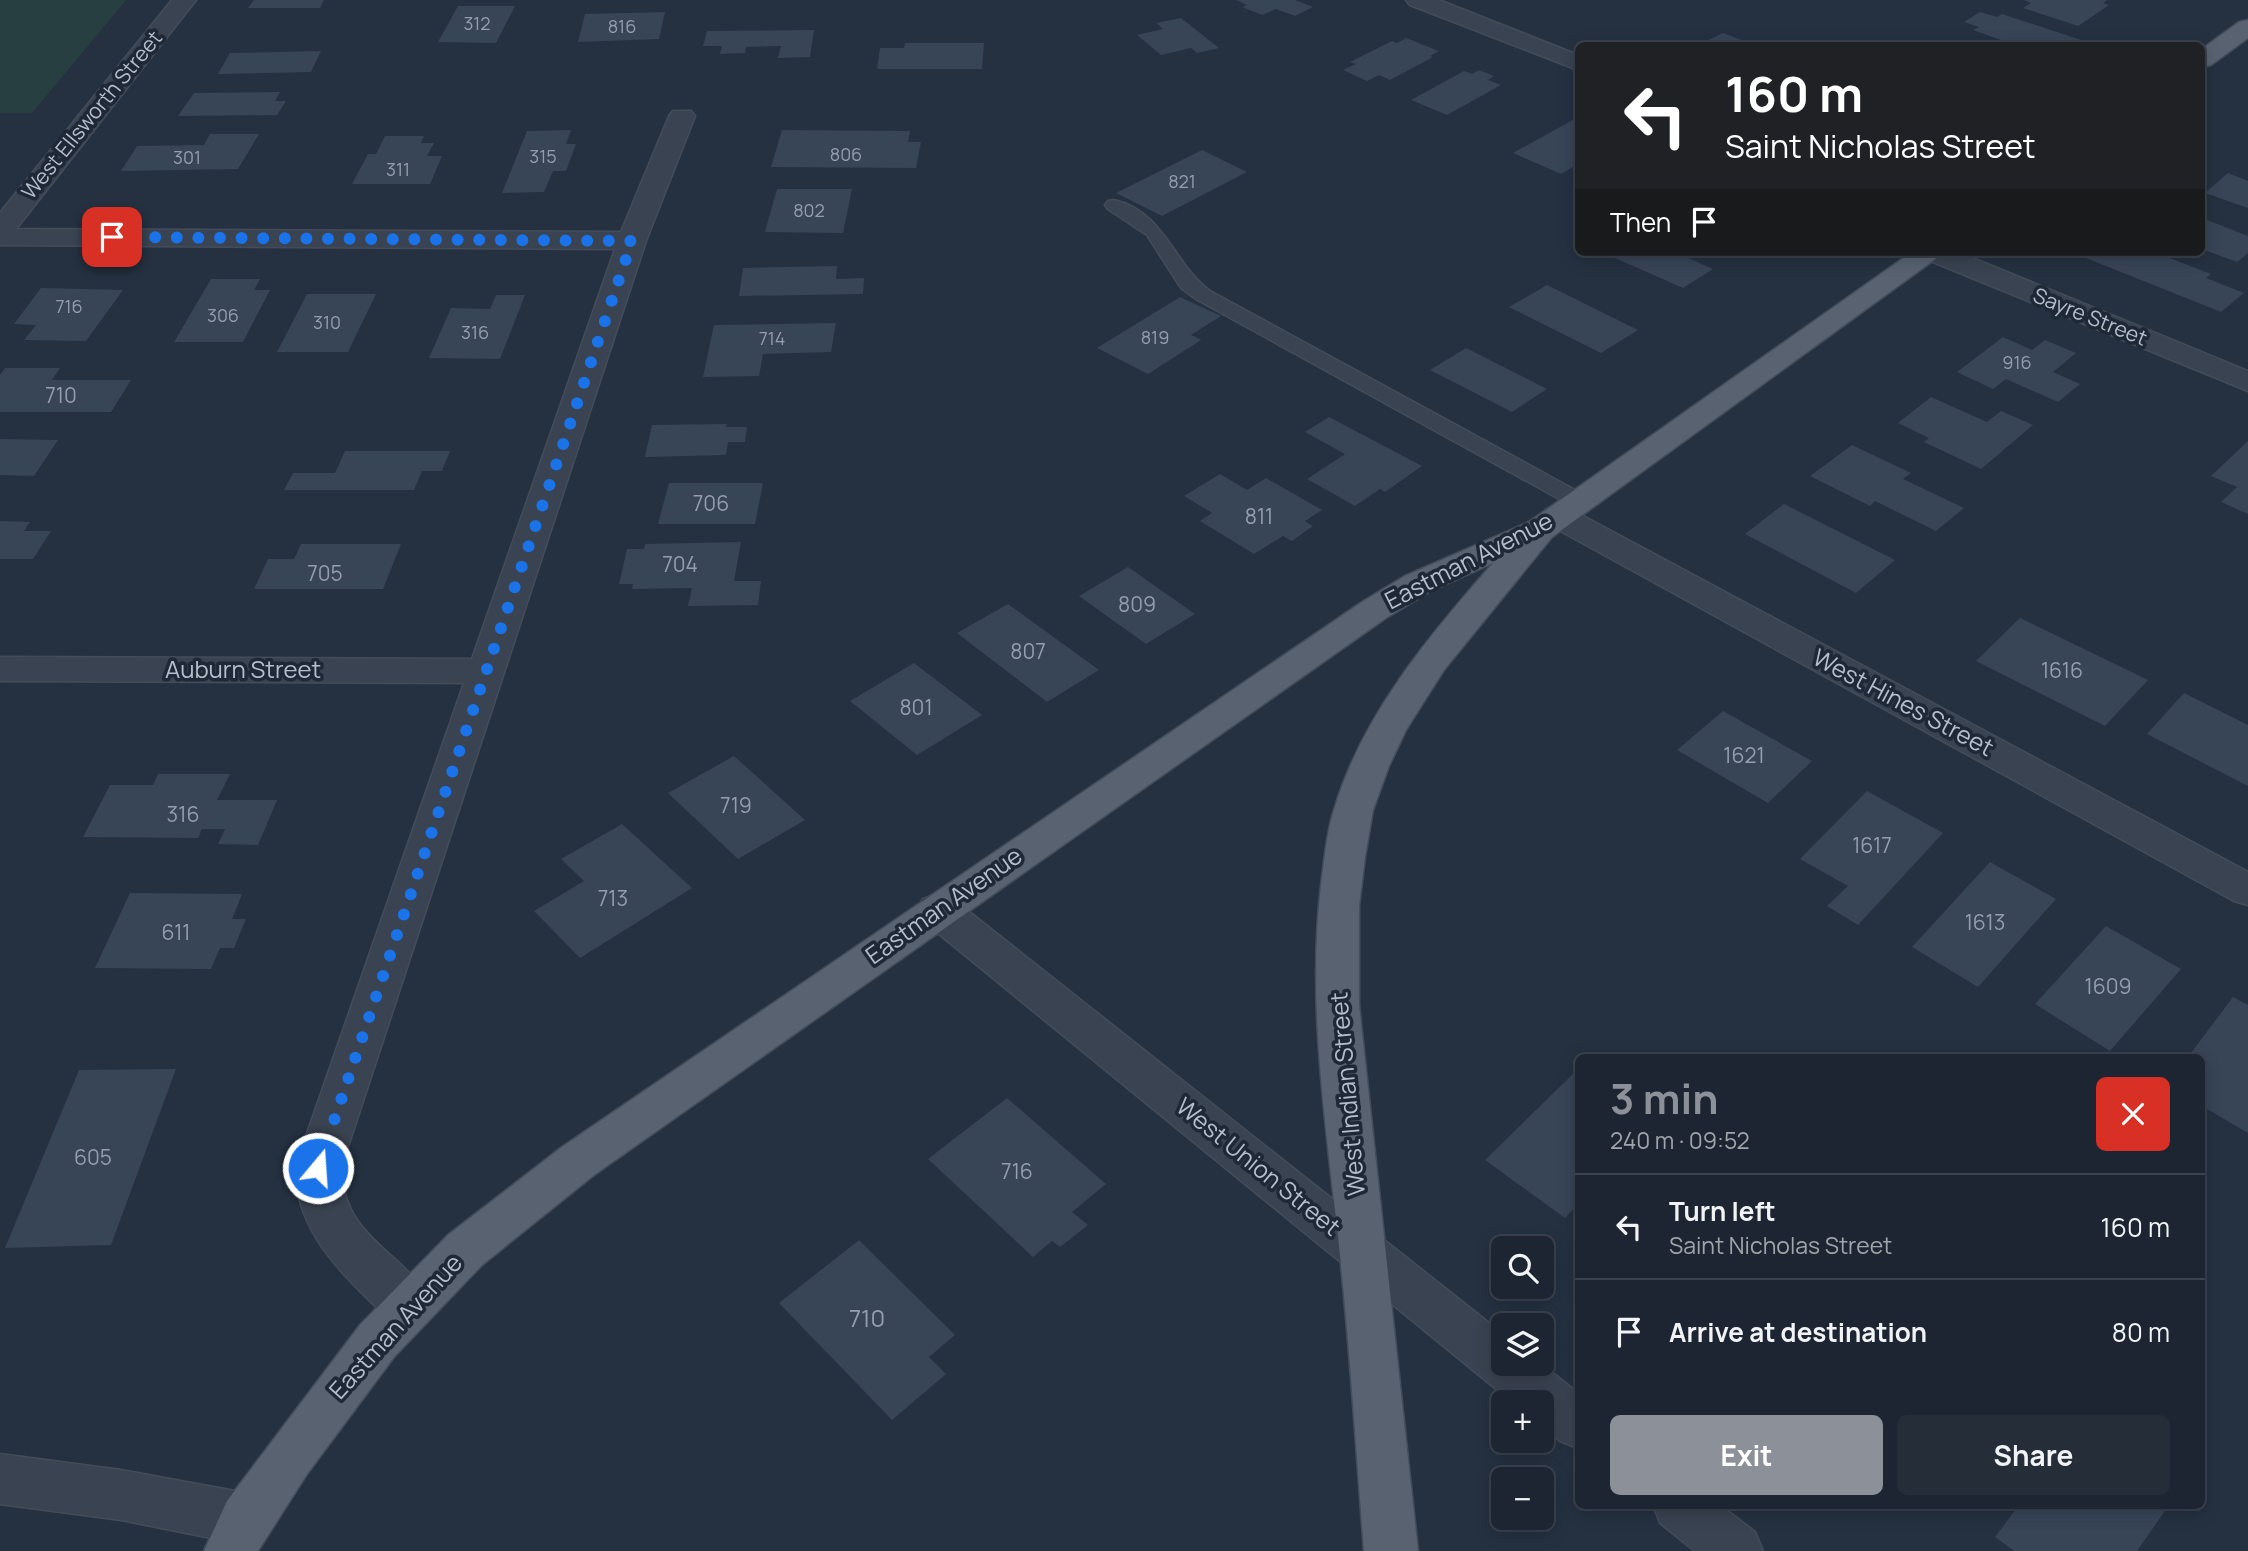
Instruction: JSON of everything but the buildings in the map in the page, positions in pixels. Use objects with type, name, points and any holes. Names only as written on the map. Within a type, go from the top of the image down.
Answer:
[{"type":"main road","points":[[2205,58],[2246,30]]},
{"type":"main road","name":"Eastman Avenue","points":[[239,1535],[328,1401],[409,1307],[465,1250],[578,1161],[1374,610],[1417,584],[1560,515],[1926,256]]},
{"type":"main road","name":"West Indian Street","points":[[1391,1551],[1364,1252],[1337,1033],[1338,904],[1354,805],[1377,748],[1410,690],[1441,646],[1560,515]]},
{"type":"street","name":"West Ellsworth Street","points":[[0,231],[184,0]]},
{"type":"street","points":[[1418,0],[1575,62]]},
{"type":"street","points":[[409,1307],[330,1224],[316,1187],[318,1168],[632,241],[682,116]]},
{"type":"street","points":[[0,237],[632,241]]},
{"type":"street","name":"Sayre Street","points":[[1942,256],[2248,382]]},
{"type":"street","name":"West Hines Street","points":[[1560,515],[2248,890]]},
{"type":"street","name":"Auburn Street","points":[[0,669],[485,671]]},
{"type":"street","name":"West Union Street","points":[[938,910],[1575,1422]]},
{"type":"street","name":"Eastman Avenue","points":[[0,1479],[82,1489],[239,1535]]},
{"type":"street","points":[[1684,1509],[1736,1551]]},
{"type":"lane","points":[[1114,205],[1154,231],[1188,284],[1203,295],[1560,515]]},
{"type":"green space","points":[[0,0],[126,0],[32,113],[0,113]]},
{"type":"route","points":[[112,237],[632,241],[318,1168]]}]
